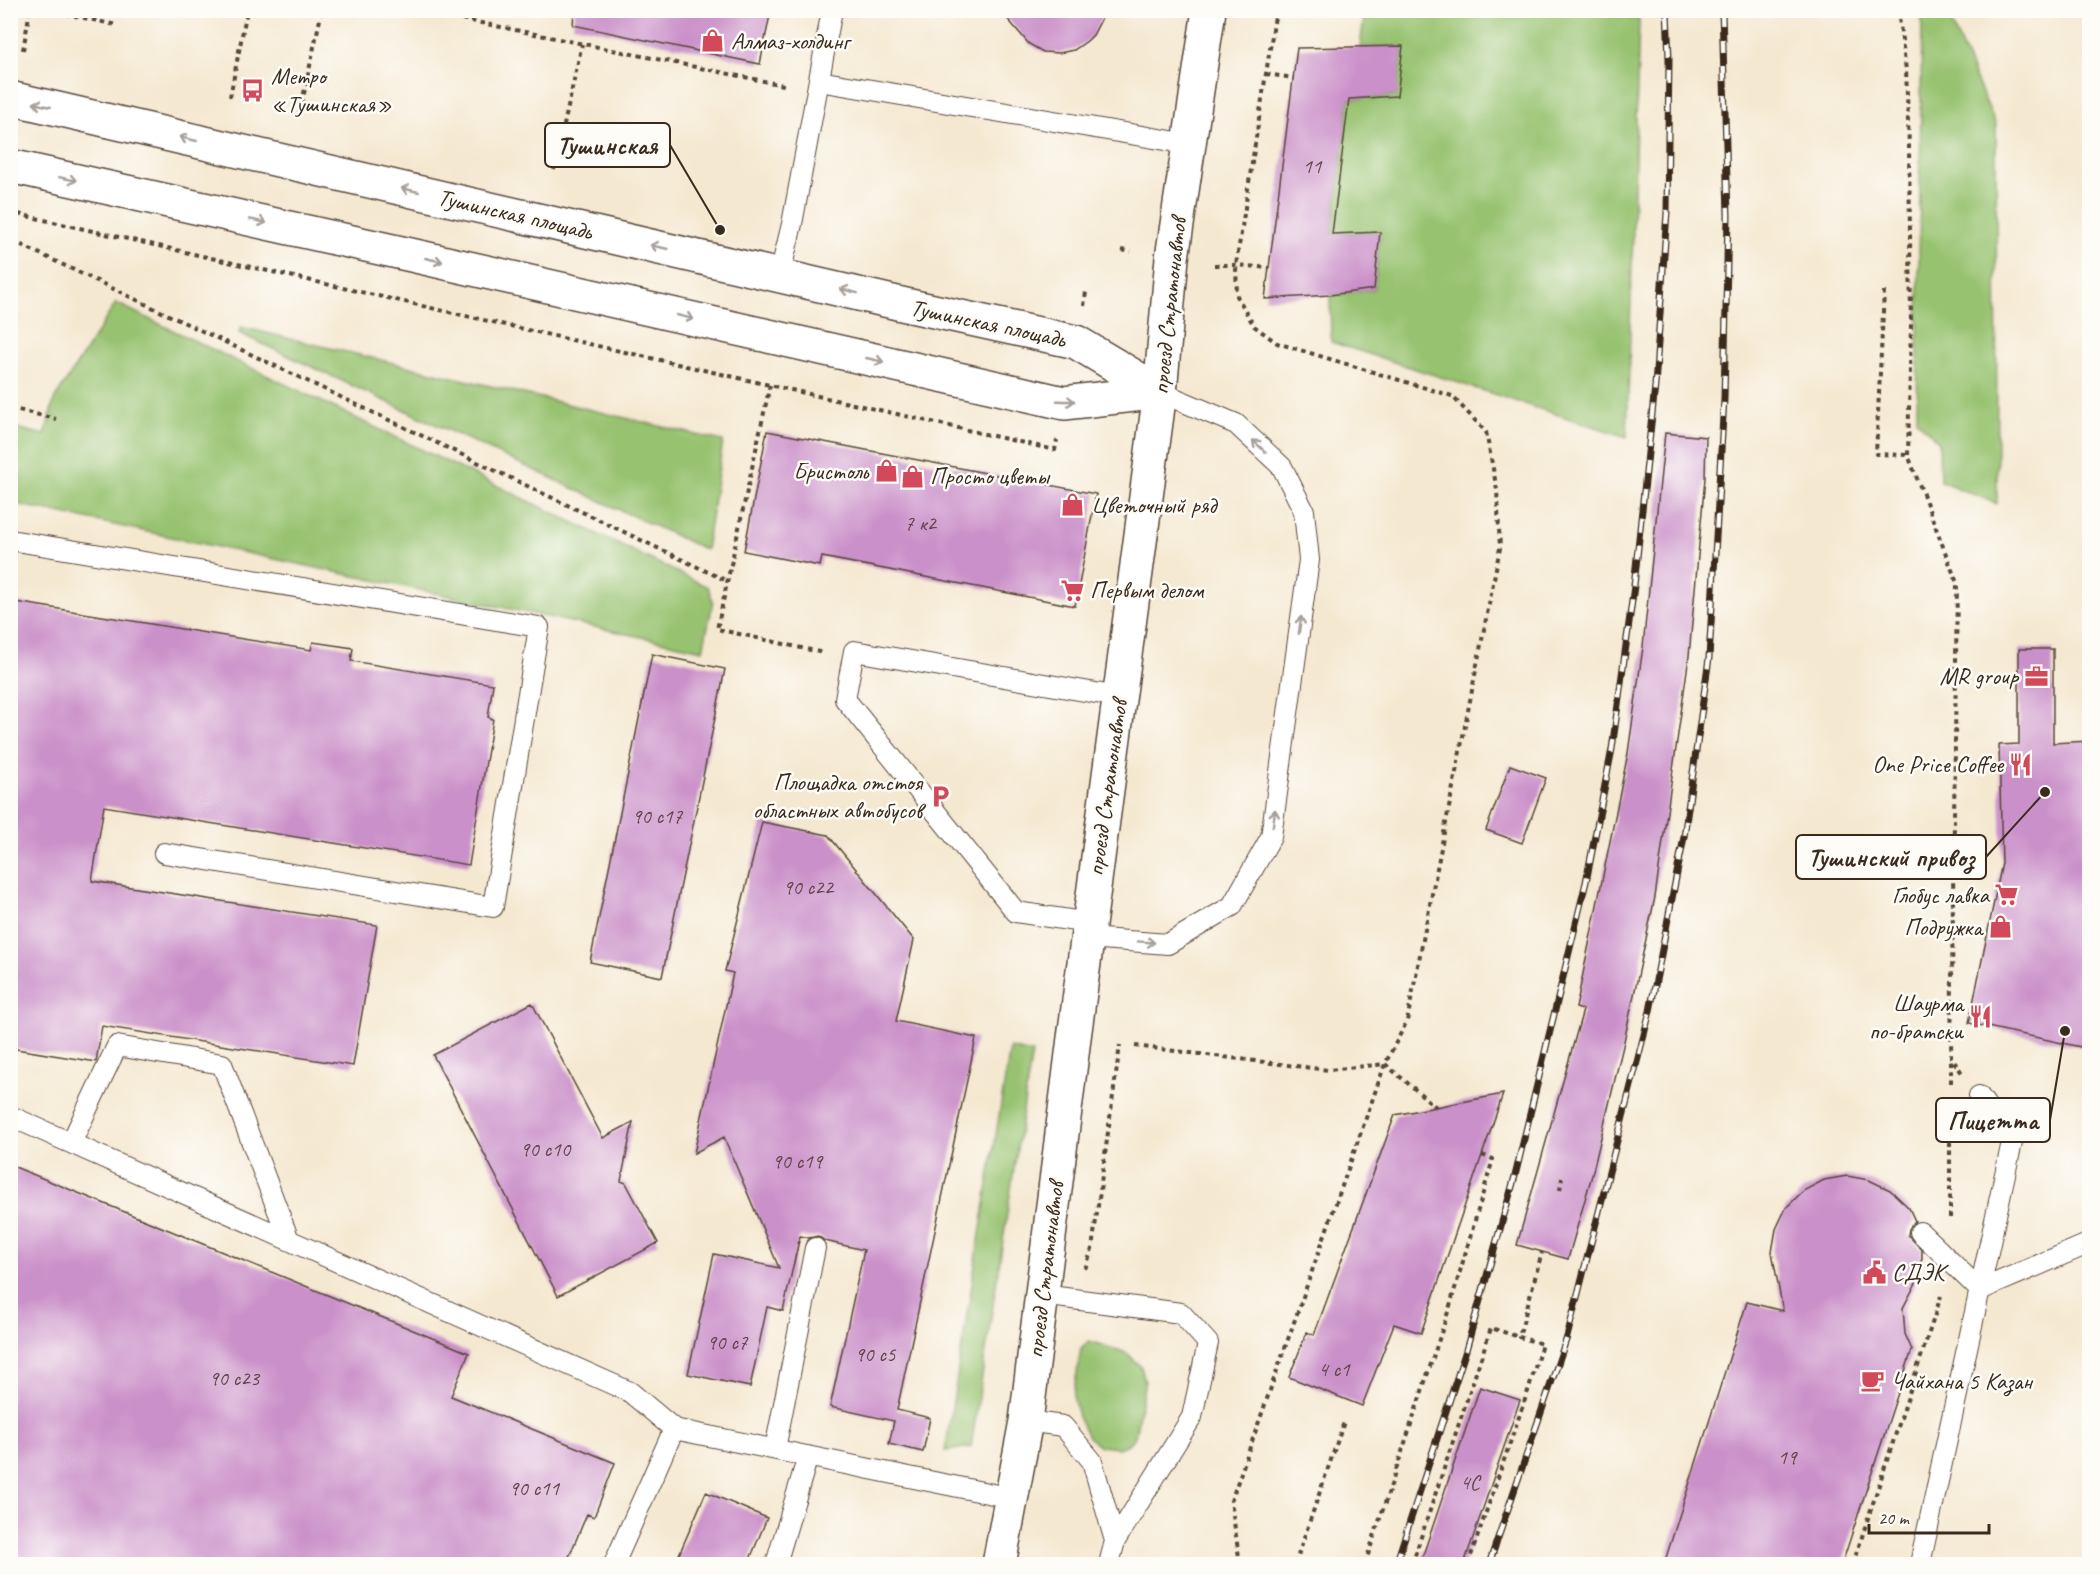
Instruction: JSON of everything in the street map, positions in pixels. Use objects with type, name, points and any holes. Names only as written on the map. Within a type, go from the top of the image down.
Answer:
[{"type":"street","name":"проезд Стратонавтов","points":[[999,1564],[1026,1421],[1160,392],[1172,258],[1209,10]]},
{"type":"street","name":"Тушинская площадь","points":[[10,98],[780,274],[906,305],[1076,342],[1160,392]]},
{"type":"street","points":[[10,166],[1064,403],[1160,392]]},
{"type":"lane","points":[[780,274],[832,10]]},
{"type":"lane","points":[[818,87],[1189,144]]},
{"type":"lane","points":[[1119,697],[854,651],[845,699],[1016,912],[1088,931],[1168,944],[1232,906],[1271,837],[1309,560],[1304,511],[1282,467],[1236,424],[1160,392]]},
{"type":"lane","points":[[10,540],[539,627],[493,907],[164,853]]},
{"type":"lane","points":[[71,1143],[117,1047],[222,1064],[289,1240]]},
{"type":"lane","points":[[1920,1564],[2012,1142],[1979,1096]]},
{"type":"lane","points":[[10,1116],[630,1392],[674,1429],[1012,1498]]},
{"type":"lane","points":[[1920,1232],[1980,1290]]},
{"type":"lane","points":[[1980,1290],[2090,1243]]},
{"type":"lane","points":[[775,1449],[815,1248]]},
{"type":"lane","points":[[1042,1295],[1181,1313],[1208,1343],[1192,1417],[1115,1541],[1108,1564]]},
{"type":"lane","points":[[1026,1421],[1063,1426],[1092,1461],[1115,1541]]},
{"type":"lane","points":[[614,1564],[674,1429]]},
{"type":"lane","points":[[776,1564],[808,1456]]},
{"type":"path","points":[[23,50],[30,10]]},
{"type":"path","points":[[48,10],[116,25]]},
{"type":"path","points":[[230,97],[247,10]]},
{"type":"path","points":[[300,112],[322,10]]},
{"type":"path","points":[[418,10],[582,44],[818,87]]},
{"type":"path","points":[[1240,1564],[1231,1501],[1385,1064],[1407,1021],[1500,548],[1497,490],[1486,432],[1452,396],[1277,343],[1254,326],[1237,296],[1236,265],[1276,10]]},
{"type":"path","points":[[1898,10],[1906,70],[1909,146],[1911,324],[1908,455],[1957,583],[1950,1092]]},
{"type":"path","points":[[554,170],[582,44]]},
{"type":"path","points":[[1266,74],[1294,78]]},
{"type":"path","points":[[10,249],[18,214],[1055,450]]},
{"type":"path","points":[[12,241],[727,581]]},
{"type":"path","points":[[1122,250],[1131,252]]},
{"type":"path","points":[[1214,265],[1269,268]]},
{"type":"path","points":[[1884,291],[1876,454],[1908,455]]},
{"type":"path","points":[[1083,308],[1086,292]]},
{"type":"path","points":[[770,385],[717,630],[853,659]]},
{"type":"path","points":[[10,408],[56,418]]},
{"type":"path","points":[[1135,1046],[1328,1070],[1385,1064],[1436,1107]]},
{"type":"path","points":[[1951,1057],[1979,1096]]},
{"type":"path","points":[[1853,1564],[1952,1263],[1950,1104]]},
{"type":"path","points":[[1365,1564],[1449,1309],[1493,1159],[1482,1155]]},
{"type":"path","points":[[1560,1190],[1562,1178]]},
{"type":"path","points":[[1519,1337],[1542,1252]]},
{"type":"path","points":[[1413,1564],[1491,1328],[1542,1344],[1468,1564]]},
{"type":"path","points":[[1295,1564],[1344,1422]]},
{"type":"green space","points":[[1576,10],[1639,19],[1627,437],[1331,342],[1330,295],[1374,289],[1380,232],[1332,234],[1349,99],[1396,96],[1403,46],[1360,47],[1365,11]]},
{"type":"green space","points":[[1922,11],[1946,11],[1996,125],[1997,504],[1940,481],[1939,442],[1917,420]]},
{"type":"green space","points":[[116,303],[708,587],[713,602],[703,650],[11,503],[11,427],[45,435],[54,400]]},
{"type":"green space","points":[[241,327],[723,441],[706,550],[239,333]]},
{"type":"green space","points":[[1010,1048],[1032,1053],[971,1447],[945,1451]]},
{"type":"green space","points":[[1089,1341],[1127,1353],[1141,1367],[1145,1380],[1135,1437],[1128,1444],[1118,1448],[1100,1446],[1088,1437],[1078,1417],[1073,1396],[1081,1349]]},
{"type":"building","points":[[574,10],[771,10],[760,64],[573,25]]},
{"type":"building","points":[[1000,10],[1106,10],[1093,35],[1087,41],[1074,50],[1059,53],[1043,52],[1029,44]]},
{"type":"building","points":[[1403,46],[1397,96],[1349,99],[1332,234],[1380,232],[1374,289],[1330,295],[1265,299],[1297,48]]},
{"type":"building","points":[[767,431],[1096,494],[1075,606],[822,557],[820,566],[744,551]]},
{"type":"building","points":[[1665,433],[1706,437],[1705,478],[1689,656],[1655,897],[1592,1175],[1568,1259],[1517,1245],[1583,1010],[1576,1008],[1628,753],[1643,647]]},
{"type":"building","points":[[10,601],[311,650],[313,642],[353,648],[351,661],[493,684],[488,717],[493,719],[469,865],[104,806],[92,881],[377,925],[353,1066],[102,1026],[96,1062],[10,1048]]},
{"type":"building","points":[[2019,649],[2053,649],[2053,743],[2090,741],[2090,1049],[1969,1023],[2002,863],[1999,745],[2019,744]]},
{"type":"building","points":[[652,654],[725,669],[662,977],[590,962]]},
{"type":"building","points":[[1510,765],[1546,778],[1522,843],[1486,830]]},
{"type":"building","points":[[762,822],[828,835],[914,940],[896,1021],[976,1038],[897,1410],[930,1418],[923,1452],[889,1444],[894,1421],[830,1407],[864,1250],[825,1241],[818,1236],[809,1238],[800,1236],[783,1311],[767,1307],[750,1387],[688,1374],[714,1254],[779,1268],[724,1137],[694,1153],[733,973],[725,971]]},
{"type":"building","points":[[532,1003],[603,1138],[633,1122],[621,1181],[626,1183],[658,1243],[558,1296],[433,1055]]},
{"type":"building","points":[[1503,1094],[1421,1333],[1394,1324],[1362,1406],[1289,1377],[1307,1332],[1314,1335],[1395,1115]]},
{"type":"building","points":[[10,1165],[469,1353],[451,1396],[615,1463],[594,1517],[587,1514],[566,1564],[10,1564]]},
{"type":"building","points":[[1847,1176],[1869,1180],[1890,1190],[1909,1208],[1915,1221],[1908,1235],[1922,1250],[1922,1258],[1916,1283],[1903,1308],[1905,1334],[1912,1350],[1842,1564],[1664,1564],[1747,1302],[1783,1311],[1772,1252],[1776,1229],[1786,1208],[1803,1191],[1824,1180]]},
{"type":"building","points":[[1480,1387],[1520,1400],[1464,1564],[1420,1564]]},
{"type":"building","points":[[706,1492],[767,1518],[748,1564],[675,1564]]},
{"type":"railway","points":[[1396,1564],[1466,1350],[1515,1176],[1586,882],[1612,749],[1634,586],[1655,386],[1667,212],[1669,60],[1667,10]]},
{"type":"railway","points":[[1489,1564],[1567,1337],[1650,1011],[1684,837],[1709,658],[1724,399],[1728,216],[1722,10]]},
{"type":"place","name":"Алмаз-холдинг","points":[[713,41]]},
{"type":"place","name":"Метро «Тушинская»","points":[[253,90]]},
{"type":"place","name":"Тушинская","points":[[720,230]]},
{"type":"place","name":"Бристоль","points":[[886,471]]},
{"type":"place","name":"Просто цветы","points":[[912,476]]},
{"type":"place","name":"Цветочный ряд","points":[[1073,505]]},
{"type":"place","name":"Первым делом","points":[[1072,590]]},
{"type":"place","name":"MR group","points":[[2036,676]]},
{"type":"place","name":"One Price Coffee","points":[[2021,764]]},
{"type":"place","name":"Тушинский привоз","points":[[2045,792]]},
{"type":"place","name":"Площадка отстоя областных автобусов","points":[[940,796]]},
{"type":"place","name":"Глобус лавка","points":[[2007,895]]},
{"type":"place","name":"Подружка","points":[[2000,927]]},
{"type":"place","name":"Шаурма по-братски","points":[[1981,1017]]},
{"type":"place","name":"Пицетта","points":[[2065,1031]]},
{"type":"place","name":"СДЭК","points":[[1874,1272]]},
{"type":"place","name":"Чайхана 5 Казан","points":[[1873,1381]]}]
